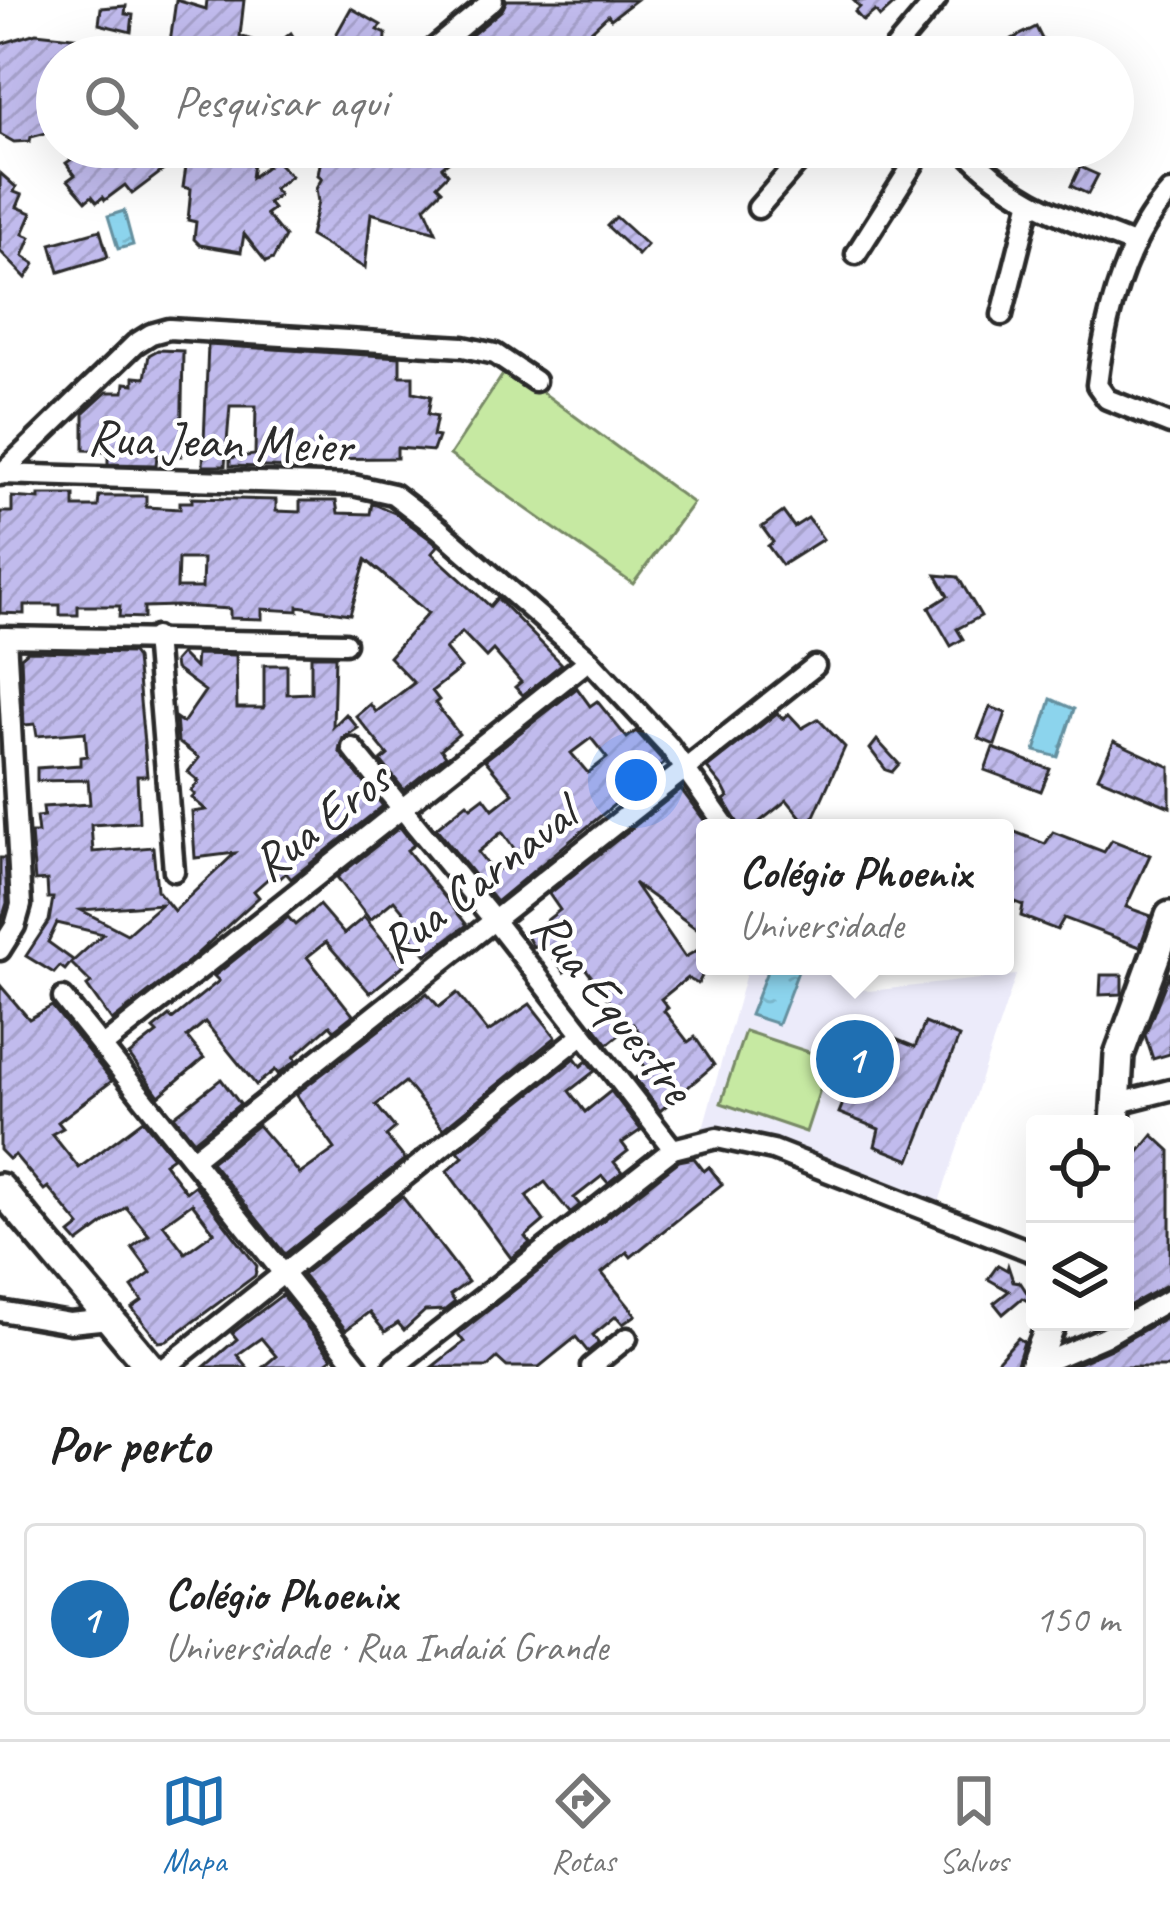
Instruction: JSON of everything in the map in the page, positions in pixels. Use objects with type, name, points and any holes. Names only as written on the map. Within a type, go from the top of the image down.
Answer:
[{"type":"street","points":[[449,36],[493,0]]},
{"type":"street","points":[[906,36],[936,0]]},
{"type":"street","points":[[758,208],[793,168]]},
{"type":"street","points":[[856,254],[911,168]]},
{"type":"street","points":[[983,168],[1030,204],[1135,244]]},
{"type":"street","points":[[1170,192],[1148,219],[1116,291],[1097,385],[1107,400],[1170,424]]},
{"type":"street","points":[[1002,315],[1030,204]]},
{"type":"street","points":[[1,474],[135,344],[169,329],[463,347],[495,353],[535,381]]},
{"type":"street","name":"Rua Jean Meier","points":[[1,474],[377,488],[393,494],[440,529],[589,660],[645,717],[721,819]]},
{"type":"street","points":[[0,950],[21,905],[3,637],[345,643]]},
{"type":"street","points":[[155,638],[174,871]]},
{"type":"street","name":"Rua Eros","points":[[103,1046],[589,660]]},
{"type":"street","name":"Rua Carnaval","points":[[193,1160],[814,666]]},
{"type":"street","name":"Rua Equestre","points":[[352,748],[673,1149]]},
{"type":"street","points":[[1170,916],[1119,1055],[1115,1114],[1170,1090]]},
{"type":"street","points":[[63,998],[358,1367]]},
{"type":"street","points":[[166,1367],[582,1035]]},
{"type":"street","points":[[394,1367],[673,1149],[717,1138],[757,1145],[1026,1250]]},
{"type":"street","points":[[0,1188],[150,1367]]},
{"type":"street","points":[[1034,1367],[1170,1299]]},
{"type":"street","points":[[0,1311],[70,1323],[109,1319]]},
{"type":"street","points":[[1034,1367],[1048,1331]]},
{"type":"street","points":[[591,1367],[628,1338]]},
{"type":"shaded area","points":[[746,975],[834,975],[843,984],[869,991],[1016,975],[939,1202],[755,1132],[703,1128]]},
{"type":"green space","points":[[508,367],[693,503],[633,584],[450,455]]},
{"type":"green space","points":[[745,1031],[830,1059],[806,1132],[721,1103]]},
{"type":"water","points":[[124,211],[133,245],[118,249],[108,216]]},
{"type":"water","points":[[1051,699],[1074,709],[1058,757],[1035,751]]},
{"type":"water","points":[[766,975],[797,975],[778,1024],[750,1015]]},
{"type":"building","points":[[176,0],[206,9],[207,0],[244,0],[240,36],[171,36]]},
{"type":"building","points":[[507,0],[636,0],[611,19],[608,15],[586,36],[470,36],[502,10]]},
{"type":"building","points":[[853,0],[899,0],[880,17],[875,11],[863,21]]},
{"type":"building","points":[[126,6],[125,14],[133,15],[131,32],[99,24],[101,8]]},
{"type":"building","points":[[351,8],[381,25],[378,30],[386,34],[386,36],[336,35]]},
{"type":"building","points":[[1036,27],[1040,36],[1018,36]]},
{"type":"building","points":[[36,33],[64,36],[36,36],[36,136],[30,141],[14,142],[0,134],[0,44]]},
{"type":"building","points":[[70,168],[165,169],[132,194],[125,185],[97,202],[92,196],[86,201],[68,180],[75,175]]},
{"type":"building","points":[[186,168],[252,168],[251,178],[264,168],[283,168],[291,176],[274,189],[279,195],[268,203],[273,209],[266,214],[285,237],[273,259],[266,262],[244,234],[241,252],[200,245],[194,239],[196,222],[188,220],[191,189],[183,187]]},
{"type":"building","points":[[319,168],[443,168],[448,174],[437,185],[442,190],[425,207],[436,232],[371,213],[365,268],[310,236],[318,202],[316,189],[322,178]]},
{"type":"building","points":[[1080,168],[1098,175],[1088,194],[1071,186]]},
{"type":"building","points":[[0,173],[22,195],[17,207],[32,213],[23,234],[31,237],[23,256],[35,264],[26,278],[0,251]]},
{"type":"building","points":[[616,217],[647,245],[638,255],[607,226]]},
{"type":"building","points":[[100,230],[108,257],[59,272],[51,244]]},
{"type":"building","points":[[208,345],[400,357],[400,376],[413,376],[413,392],[431,396],[428,414],[437,416],[433,436],[438,437],[433,451],[397,448],[397,458],[300,459],[299,468],[230,466],[230,458],[255,455],[256,406],[230,406],[225,466],[203,466]]},
{"type":"building","points":[[158,350],[183,351],[181,456],[157,455],[156,465],[108,464],[108,451],[84,450],[84,413],[107,392],[124,392],[125,383],[134,384],[134,377],[145,378],[149,355]]},
{"type":"building","points":[[39,495],[74,495],[74,507],[98,507],[99,496],[146,496],[146,507],[180,509],[180,502],[192,502],[192,498],[276,500],[276,511],[300,512],[300,501],[336,501],[338,513],[370,514],[372,503],[395,513],[430,539],[438,546],[432,553],[490,606],[497,598],[562,664],[523,695],[515,687],[521,682],[493,650],[486,657],[462,632],[445,649],[461,668],[432,691],[439,700],[435,703],[459,734],[441,749],[446,756],[404,790],[381,761],[388,755],[356,716],[370,704],[376,712],[414,683],[389,657],[428,613],[366,560],[350,614],[298,606],[298,611],[262,609],[262,619],[230,618],[230,609],[177,606],[144,607],[144,618],[119,617],[120,606],[78,606],[78,615],[60,615],[60,605],[24,605],[24,614],[0,613],[1,512],[12,512],[12,497],[39,499]],"holes":[[[178,559],[203,559],[202,588],[177,588]]]},
{"type":"building","points":[[783,512],[794,527],[808,518],[823,539],[782,565],[762,527]]},
{"type":"building","points":[[936,575],[958,577],[981,616],[957,629],[963,639],[951,646],[929,608],[948,596]]},
{"type":"building","points":[[28,651],[132,653],[136,658],[147,776],[137,776],[139,822],[91,825],[93,852],[153,847],[157,890],[174,911],[235,853],[195,858],[192,812],[206,810],[192,798],[199,781],[188,772],[199,758],[178,742],[176,718],[183,723],[205,691],[175,669],[181,654],[195,668],[196,654],[236,655],[237,708],[264,708],[264,665],[287,665],[287,694],[311,693],[311,656],[335,656],[333,727],[346,714],[358,728],[343,738],[339,751],[383,806],[291,879],[286,873],[277,881],[272,875],[254,891],[259,897],[188,962],[112,1021],[87,986],[91,983],[71,963],[103,934],[57,923],[48,942],[73,960],[65,970],[60,966],[54,973],[26,956],[49,921],[53,898],[48,898],[47,880],[35,881],[31,833],[38,833],[36,817],[44,816],[43,807],[90,804],[88,780],[37,781],[37,768],[80,765],[80,757],[87,756],[85,732],[37,736],[35,724],[24,725],[21,657]],"holes":[[[161,904],[127,934],[81,910]]]},
{"type":"building","points":[[577,688],[590,706],[597,701],[627,738],[636,731],[665,763],[496,902],[436,828],[467,803],[471,807],[484,797],[493,809],[513,793],[485,760]],"holes":[[[591,738],[607,758],[588,773],[571,753]],[[502,832],[518,854],[494,873],[478,852]]]},
{"type":"building","points":[[990,707],[1006,713],[995,745],[978,738]]},
{"type":"building","points":[[777,713],[783,719],[789,714],[802,728],[818,719],[845,747],[813,819],[802,819],[787,800],[763,819],[735,819],[724,800],[728,797],[724,789],[707,768]]},
{"type":"building","points":[[877,740],[899,764],[892,772],[870,749]]},
{"type":"building","points":[[1114,741],[1170,767],[1170,807],[1098,777]]},
{"type":"building","points":[[993,748],[1050,769],[1041,791],[985,770]]},
{"type":"building","points":[[681,789],[703,819],[696,819],[696,928],[634,883],[685,957],[696,951],[696,975],[702,975],[698,984],[687,978],[661,999],[668,1008],[664,1011],[688,1042],[695,1037],[714,1065],[660,1111],[635,1078],[647,1069],[636,1055],[649,1044],[633,1024],[608,1044],[593,1025],[614,1009],[601,989],[579,960],[564,972],[541,941],[533,947],[527,936],[560,910],[549,894]]},
{"type":"building","points":[[400,827],[414,845],[407,850],[467,925],[426,955],[405,929],[413,923],[394,900],[370,920],[337,877]]},
{"type":"building","points":[[1014,832],[1045,844],[1053,832],[1104,852],[1112,840],[1150,855],[1126,907],[1151,916],[1140,947],[1064,918],[1057,930],[1021,916],[1023,905],[1014,902]]},
{"type":"building","points":[[0,858],[5,858],[7,903],[0,925]]},
{"type":"building","points":[[319,905],[344,934],[364,917],[404,965],[370,993],[326,942],[307,957],[353,1015],[334,1030],[330,1025],[294,1057],[297,1060],[256,1085],[205,1022],[187,1037],[204,1058],[159,1096],[129,1055],[157,1033],[153,1029],[219,981],[214,976],[288,917],[295,925]]},
{"type":"building","points":[[1170,972],[1170,1054],[1153,1059],[1145,1035]]},
{"type":"building","points":[[1101,975],[1122,975],[1122,994],[1100,995]]},
{"type":"building","points":[[0,985],[29,1019],[52,1006],[112,1081],[58,1122],[63,1128],[52,1134],[79,1168],[143,1120],[173,1157],[164,1163],[186,1192],[195,1185],[257,1266],[255,1276],[167,1341],[159,1342],[132,1308],[142,1301],[132,1287],[151,1273],[132,1247],[149,1235],[126,1207],[78,1243],[70,1234],[80,1226],[48,1187],[44,1190],[15,1155],[9,1159],[0,1150]],"holes":[[[192,1203],[214,1232],[185,1253],[163,1224]]]},
{"type":"building","points":[[427,993],[439,1007],[457,993],[488,1032],[530,1004],[556,1037],[443,1129],[405,1082],[376,1105],[395,1128],[386,1136],[405,1159],[285,1254],[211,1162],[258,1125],[300,1174],[335,1149],[296,1094]]},
{"type":"building","points":[[925,1023],[959,1037],[910,1160],[875,1146],[879,1129],[839,1113],[873,1030],[915,1047]]},
{"type":"building","points":[[575,1058],[581,1066],[587,1061],[595,1071],[569,1091],[585,1112],[611,1091],[641,1130],[622,1143],[628,1151],[614,1162],[622,1172],[608,1183],[602,1176],[574,1198],[580,1205],[570,1213],[545,1182],[526,1196],[544,1221],[525,1237],[530,1243],[511,1258],[447,1171],[463,1157],[458,1151]]},
{"type":"building","points":[[221,1079],[240,1104],[194,1141],[174,1116]]},
{"type":"building","points":[[1153,1135],[1170,1151],[1170,1283],[1134,1303],[1134,1147],[1139,1152]]},
{"type":"building","points":[[694,1158],[704,1171],[709,1167],[722,1184],[631,1257],[627,1252],[602,1273],[636,1315],[623,1324],[616,1316],[593,1335],[599,1343],[588,1352],[576,1337],[539,1367],[507,1367],[497,1358],[487,1367],[432,1367],[464,1342],[458,1334],[679,1161]]},
{"type":"building","points":[[402,1196],[468,1282],[450,1295],[455,1302],[445,1310],[425,1311],[404,1330],[398,1323],[385,1332],[369,1312],[346,1330],[302,1275]]},
{"type":"building","points":[[998,1265],[1007,1270],[1008,1266],[1013,1281],[1026,1291],[1026,1300],[1022,1298],[1003,1314],[994,1303],[1009,1291],[988,1279]]},
{"type":"building","points":[[282,1295],[332,1358],[320,1367],[263,1367],[276,1356],[261,1338],[237,1355],[247,1367],[204,1367],[237,1339],[232,1333]]},
{"type":"building","points":[[1170,1315],[1170,1367],[1070,1367],[1111,1349]]},
{"type":"building","points":[[1018,1338],[1024,1342],[1016,1367],[992,1367]]},
{"type":"place","name":"Colégio Phoenix","points":[[855,1059]]}]
